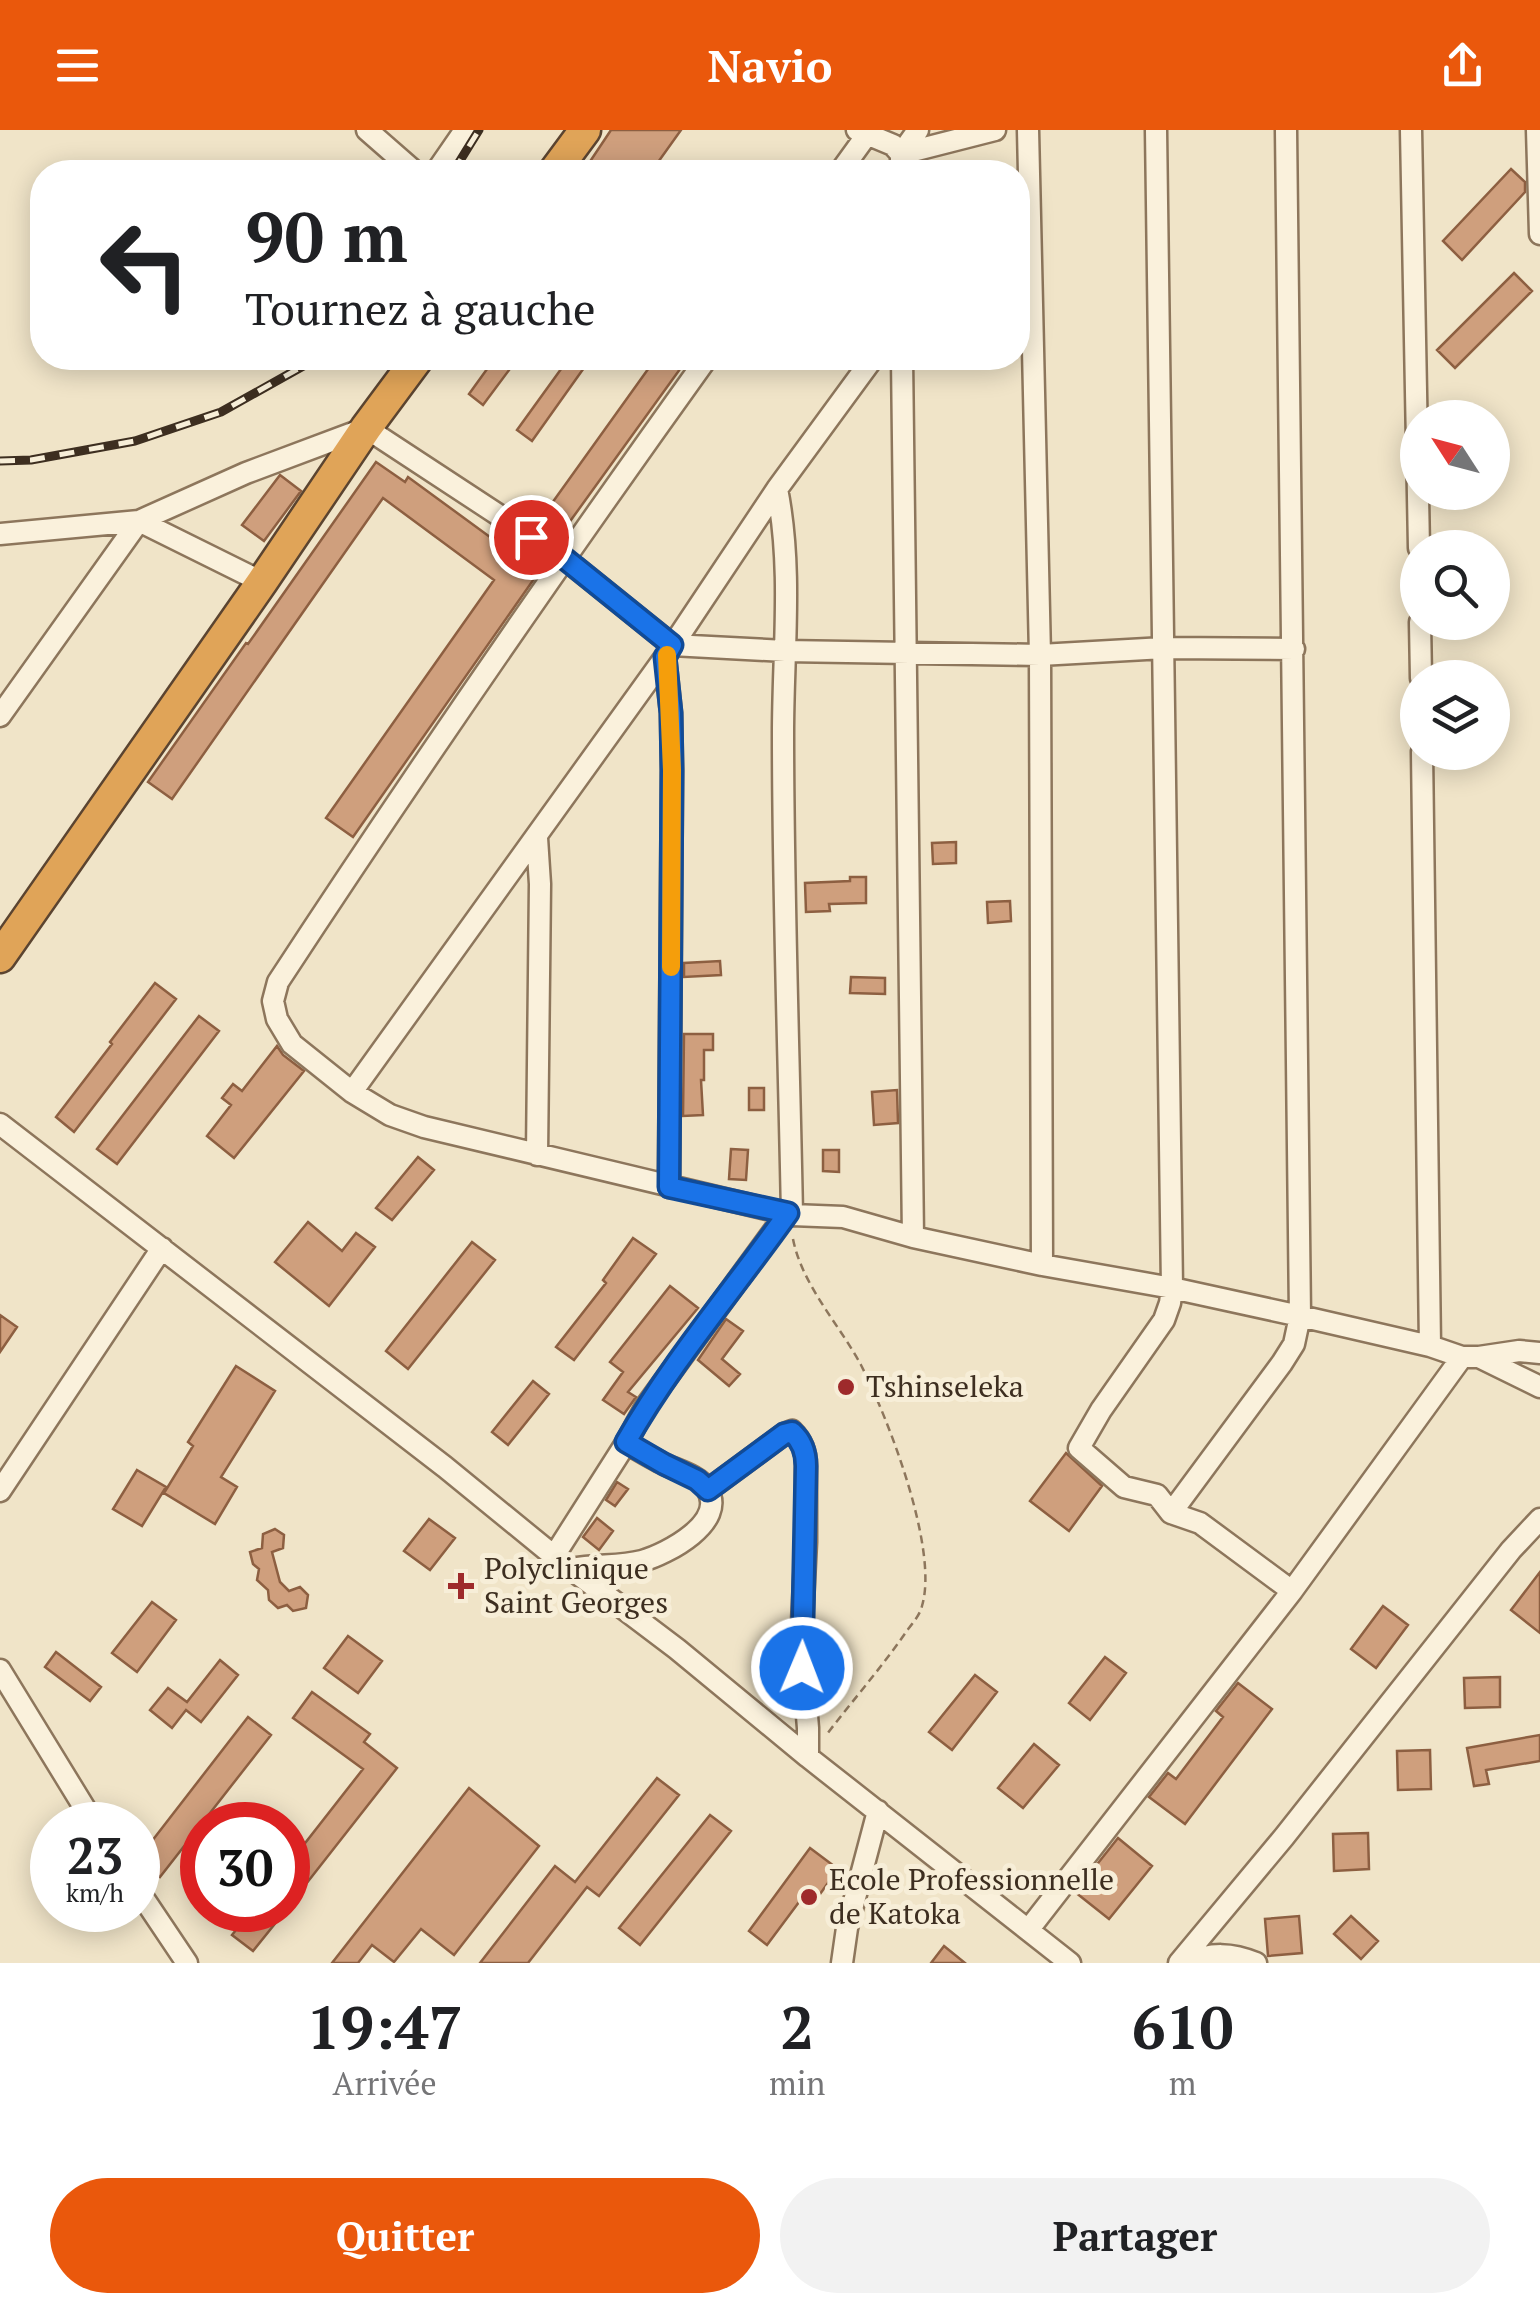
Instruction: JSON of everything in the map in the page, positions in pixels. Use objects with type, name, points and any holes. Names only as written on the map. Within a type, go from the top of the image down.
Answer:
[{"type":"highway","points":[[562,160],[583,131]]},
{"type":"highway","points":[[0,956],[409,370]]},
{"type":"street","points":[[367,130],[401,160]]},
{"type":"street","points":[[444,160],[465,130]]},
{"type":"street","points":[[903,160],[918,130]]},
{"type":"street","points":[[910,160],[995,130]]},
{"type":"street","points":[[1028,130],[1029,160]]},
{"type":"street","points":[[1156,130],[1172,1288],[1164,1320],[1085,1433],[1079,1448],[1124,1487],[1157,1495],[1171,1513],[1200,1524],[1292,1591]]},
{"type":"street","points":[[1171,1513],[1282,1363],[1294,1344],[1300,1316],[1286,130]]},
{"type":"street","points":[[1410,130],[1418,530]]},
{"type":"street","points":[[1538,130],[1540,234]]},
{"type":"street","points":[[847,160],[862,133],[893,145],[900,160]]},
{"type":"street","points":[[1030,218],[1040,655],[1042,1265]]},
{"type":"street","points":[[698,370],[564,558],[278,982],[273,1001],[292,1044],[352,1092],[390,1115],[424,1127],[790,1214],[843,1217],[913,1237],[1172,1288],[1430,1346],[1470,1357],[1540,1388]]},
{"type":"street","points":[[352,1092],[537,838],[777,489],[864,370]]},
{"type":"street","points":[[902,370],[913,1237]]},
{"type":"street","points":[[0,534],[138,521],[246,473],[366,428],[564,558],[669,651],[1040,655],[1164,648],[1294,649]]},
{"type":"street","points":[[554,1556],[671,1369],[790,1214],[783,753],[785,552],[777,489]]},
{"type":"street","points":[[138,521],[262,582]]},
{"type":"street","points":[[0,716],[138,521]]},
{"type":"street","points":[[669,651],[669,1187]]},
{"type":"street","points":[[1422,770],[1430,1346]]},
{"type":"street","points":[[536,1155],[540,884],[537,838]]},
{"type":"street","points":[[0,1124],[445,1466],[1070,1963]]},
{"type":"street","points":[[0,1491],[162,1248]]},
{"type":"street","points":[[1028,1929],[1470,1357],[1518,1351],[1540,1354]]},
{"type":"street","points":[[708,1490],[784,1434],[792,1432],[800,1439],[806,1454],[801,1642],[808,1757]]},
{"type":"street","points":[[572,1570],[618,1565],[663,1553],[683,1542],[704,1522],[711,1508],[708,1490],[697,1480],[626,1442]]},
{"type":"street","points":[[1180,1963],[1511,1550],[1540,1519]]},
{"type":"street","points":[[0,1670],[81,1802]]},
{"type":"street","points":[[842,1963],[854,1899],[878,1811]]},
{"type":"street","points":[[160,1923],[187,1963]]},
{"type":"street","points":[[1187,1963],[1220,1954],[1256,1963]]},
{"type":"path","points":[[790,1214],[797,1260],[861,1366],[896,1448],[917,1514],[925,1582],[922,1608],[900,1642],[808,1757]]},
{"type":"building","points":[[611,130],[681,130],[660,160],[591,160]]},
{"type":"building","points":[[1511,169],[1525,182],[1525,192],[1462,260],[1443,241]]},
{"type":"building","points":[[1514,273],[1532,291],[1455,368],[1437,350]]},
{"type":"building","points":[[486,370],[509,370],[483,405],[469,394]]},
{"type":"building","points":[[560,370],[582,370],[532,441],[517,430]]},
{"type":"building","points":[[647,370],[679,370],[558,538],[537,524]]},
{"type":"building","points":[[376,462],[405,482],[408,477],[505,548],[507,545],[541,569],[353,837],[326,818],[494,580],[383,498],[172,799],[148,782]]},
{"type":"building","points":[[280,475],[301,491],[264,541],[242,525]]},
{"type":"building","points":[[956,842],[956,863],[933,864],[932,843]]},
{"type":"building","points":[[850,877],[866,877],[866,903],[829,904],[830,911],[806,912],[805,883],[850,881]]},
{"type":"building","points":[[1010,901],[1011,921],[988,923],[987,902]]},
{"type":"building","points":[[720,961],[721,975],[684,977],[684,963]]},
{"type":"building","points":[[851,977],[885,978],[885,994],[850,993]]},
{"type":"building","points":[[155,983],[176,999],[74,1132],[56,1117]]},
{"type":"building","points":[[199,1016],[219,1031],[117,1164],[97,1149]]},
{"type":"building","points":[[684,1034],[713,1034],[713,1050],[704,1050],[703,1115],[683,1116]]},
{"type":"building","points":[[277,1046],[304,1071],[234,1158],[207,1136],[231,1105],[222,1098],[233,1084],[242,1091]]},
{"type":"building","points":[[749,1088],[764,1088],[764,1110],[749,1110]]},
{"type":"building","points":[[897,1090],[898,1123],[874,1125],[872,1092]]},
{"type":"building","points":[[731,1149],[748,1150],[746,1180],[729,1179]]},
{"type":"building","points":[[823,1150],[839,1150],[839,1172],[823,1171]]},
{"type":"building","points":[[418,1157],[434,1170],[392,1220],[376,1208]]},
{"type":"building","points":[[308,1222],[342,1251],[356,1233],[375,1247],[329,1306],[275,1262]]},
{"type":"building","points":[[633,1238],[656,1254],[574,1360],[556,1347],[606,1283],[603,1280]]},
{"type":"building","points":[[472,1242],[495,1260],[408,1369],[386,1351]]},
{"type":"building","points":[[670,1286],[698,1308],[628,1392],[636,1397],[624,1414],[603,1400],[623,1372],[610,1362]]},
{"type":"building","points":[[0,1315],[17,1327],[0,1352]]},
{"type":"building","points":[[726,1319],[743,1331],[722,1359],[740,1374],[729,1386],[698,1360]]},
{"type":"building","points":[[236,1366],[275,1391],[221,1477],[237,1487],[215,1524],[164,1493],[193,1446],[188,1442]]},
{"type":"building","points":[[533,1381],[549,1394],[508,1445],[492,1432]]},
{"type":"building","points":[[1066,1453],[1102,1486],[1069,1531],[1030,1501]]},
{"type":"building","points":[[137,1470],[166,1487],[142,1526],[113,1509]]},
{"type":"building","points":[[617,1482],[628,1489],[615,1506],[606,1500]]},
{"type":"building","points":[[597,1518],[613,1531],[599,1550],[583,1537]]},
{"type":"building","points":[[429,1519],[455,1538],[430,1570],[404,1551]]},
{"type":"building","points":[[275,1529],[284,1535],[283,1548],[272,1552],[280,1582],[289,1591],[300,1587],[308,1595],[306,1608],[278,1608],[257,1580],[259,1569],[250,1552],[262,1548],[263,1534]]},
{"type":"building","points":[[1540,1572],[1540,1633],[1511,1610]]},
{"type":"building","points":[[152,1602],[176,1620],[137,1672],[112,1653]]},
{"type":"building","points":[[1383,1606],[1408,1625],[1376,1668],[1351,1649]]},
{"type":"building","points":[[348,1636],[382,1661],[358,1693],[324,1668]]},
{"type":"building","points":[[56,1652],[101,1687],[90,1701],[45,1667]]},
{"type":"building","points":[[1105,1657],[1126,1673],[1090,1720],[1069,1703]]},
{"type":"building","points":[[220,1660],[238,1675],[201,1722],[186,1710],[172,1728],[150,1710],[168,1688],[187,1702]]},
{"type":"building","points":[[975,1675],[997,1692],[952,1750],[929,1732]]},
{"type":"building","points":[[1500,1677],[1500,1707],[1465,1708],[1464,1678]]},
{"type":"building","points":[[1238,1683],[1272,1709],[1185,1824],[1149,1797],[1168,1773],[1176,1779],[1223,1717],[1216,1711]]},
{"type":"building","points":[[312,1692],[370,1734],[364,1742],[397,1768],[310,1879],[310,1837],[363,1769],[293,1718]]},
{"type":"building","points":[[248,1717],[271,1735],[219,1802],[182,1802]]},
{"type":"building","points":[[1540,1735],[1540,1761],[1486,1770],[1489,1784],[1474,1786],[1467,1748]]},
{"type":"building","points":[[1034,1744],[1059,1765],[1023,1808],[998,1788]]},
{"type":"building","points":[[1430,1750],[1431,1789],[1398,1790],[1397,1751]]},
{"type":"building","points":[[657,1778],[679,1795],[599,1896],[587,1887],[528,1963],[480,1963],[555,1866],[575,1882]]},
{"type":"building","points":[[469,1788],[539,1846],[454,1955],[421,1929],[394,1962],[372,1945],[358,1963],[332,1963]]},
{"type":"building","points":[[180,1805],[180,1851],[160,1877],[160,1831]]},
{"type":"building","points":[[710,1815],[731,1831],[640,1945],[619,1928]]},
{"type":"building","points":[[1368,1833],[1369,1869],[1334,1871],[1333,1834]]},
{"type":"building","points":[[1118,1838],[1152,1866],[1109,1919],[1075,1892]]},
{"type":"building","points":[[810,1848],[838,1869],[815,1901],[805,1894],[767,1945],[749,1931]]},
{"type":"building","points":[[1299,1916],[1302,1953],[1268,1956],[1265,1919]]},
{"type":"building","points":[[1351,1916],[1378,1941],[1361,1959],[1334,1934]]},
{"type":"building","points":[[234,1932],[268,1932],[253,1951],[232,1935]]},
{"type":"building","points":[[944,1946],[965,1963],[931,1963]]},
{"type":"railway","points":[[460,160],[479,130]]},
{"type":"railway","points":[[0,461],[31,460],[135,441],[221,412],[296,370]]},
{"type":"slow traffic","points":[[667,655],[672,770],[671,967]]},
{"type":"place","name":"Tshinseleka","points":[[846,1387]]},
{"type":"place","name":"Polyclinique Saint Georges","points":[[461,1586]]},
{"type":"place","name":"Ecole Professionnelle de Katoka","points":[[809,1897]]},
{"type":"route","points":[[531,537],[564,558],[672,645],[665,657],[672,770],[669,1187],[788,1213],[671,1369],[626,1442],[697,1480],[708,1490],[784,1434],[792,1432],[800,1439],[806,1454],[802,1668]]}]
